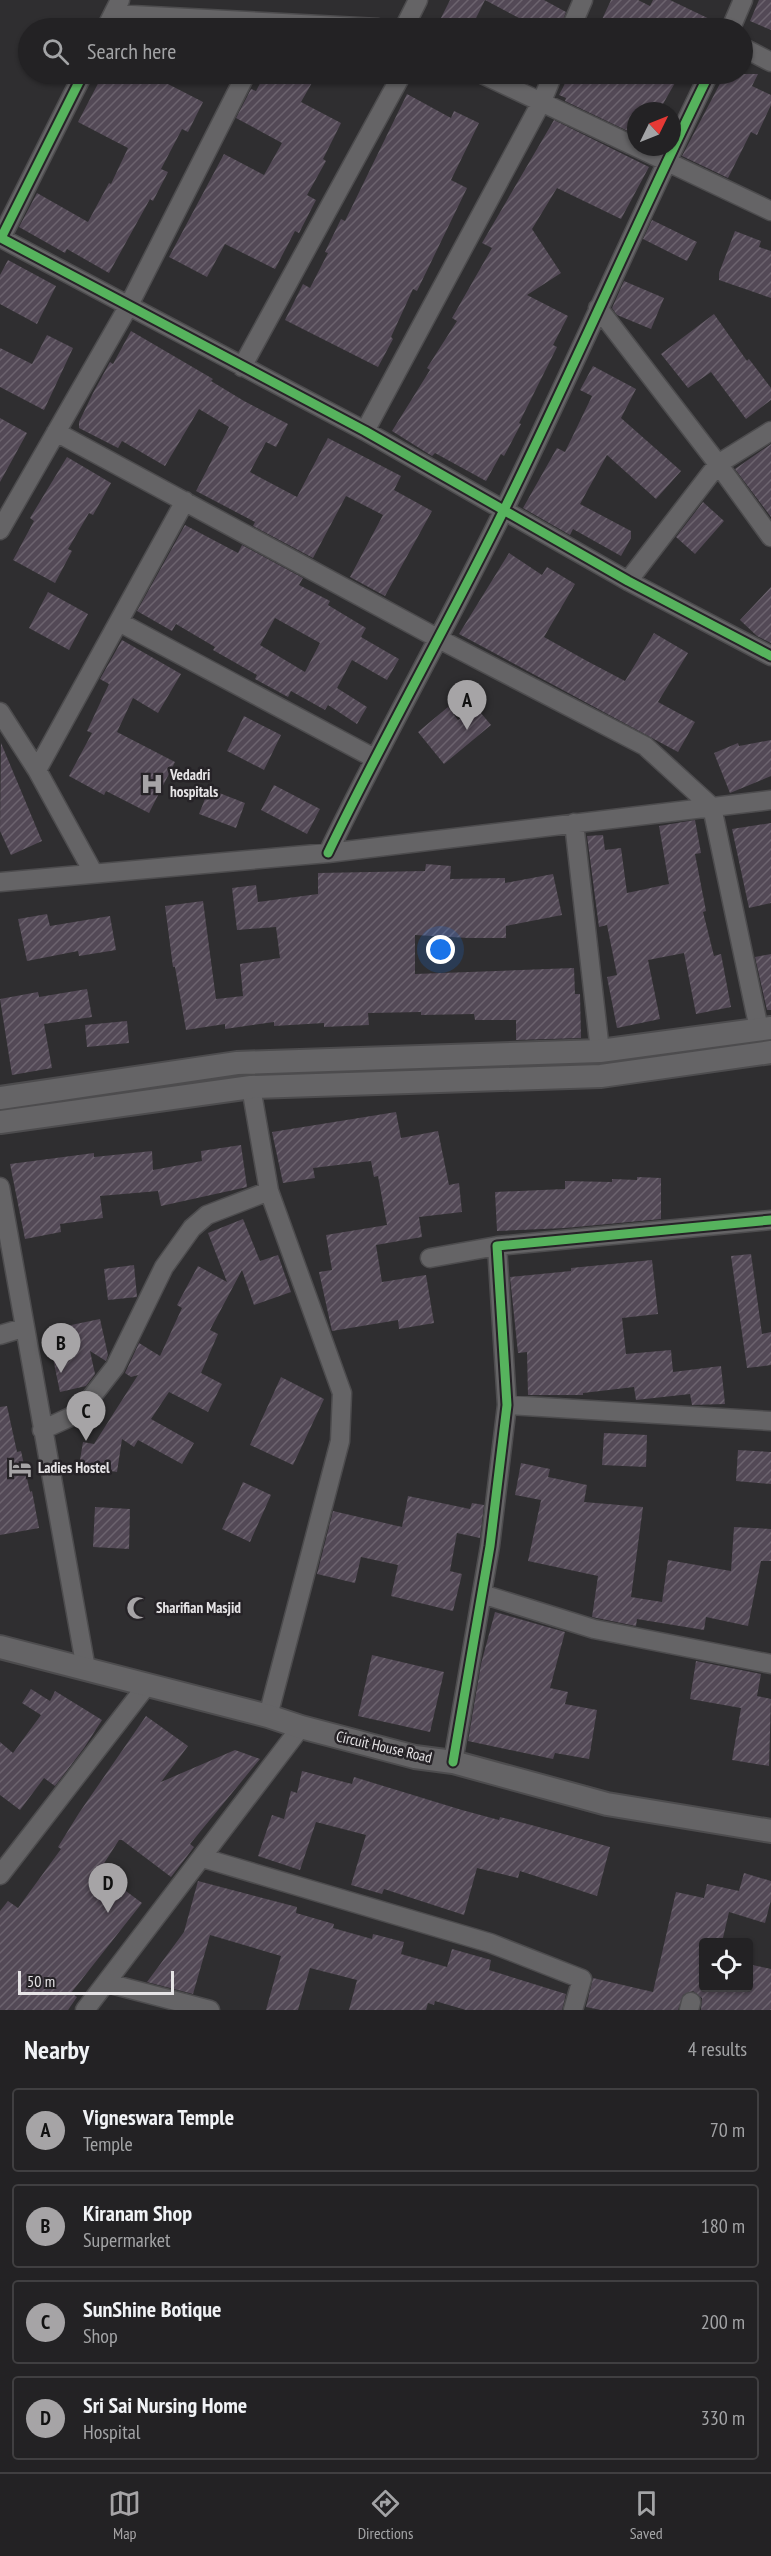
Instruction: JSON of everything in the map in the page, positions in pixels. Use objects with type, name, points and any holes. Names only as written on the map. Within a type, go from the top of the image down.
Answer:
[{"type":"street","points":[[409,18],[418,0]]},
{"type":"street","points":[[575,18],[583,0]]},
{"type":"street","points":[[735,18],[743,0]]},
{"type":"street","points":[[113,14],[165,18]]},
{"type":"street","points":[[753,53],[771,62]]},
{"type":"street","points":[[78,84],[0,239],[365,431],[627,581],[771,656]]},
{"type":"street","points":[[0,530],[128,307],[241,84]]},
{"type":"street","points":[[242,367],[397,84]]},
{"type":"street","points":[[504,84],[771,211]]},
{"type":"street","points":[[365,431],[542,101],[549,84]]},
{"type":"street","points":[[328,853],[374,758],[439,639],[503,512],[704,84]]},
{"type":"street","points":[[598,308],[771,537]]},
{"type":"street","points":[[627,581],[718,464],[771,431]]},
{"type":"street","points":[[0,1098],[237,1063],[600,1051],[765,1028],[712,807],[645,746],[439,639],[56,432]]},
{"type":"street","points":[[37,770],[185,501]]},
{"type":"street","points":[[118,622],[374,758]]},
{"type":"street","points":[[0,712],[37,770],[93,872]]},
{"type":"street","points":[[0,882],[328,853],[771,800]]},
{"type":"street","points":[[574,824],[600,1051]]},
{"type":"street","points":[[0,1122],[251,1087],[601,1076],[771,1052]]},
{"type":"street","points":[[251,1087],[268,1191],[342,1393],[340,1441],[268,1716]]},
{"type":"street","points":[[0,1186],[23,1328],[86,1669]]},
{"type":"street","points":[[42,1430],[79,1413],[115,1367],[164,1267],[192,1228],[207,1215],[268,1191]]},
{"type":"street","points":[[430,1258],[497,1246],[771,1220]]},
{"type":"street","points":[[453,1762],[490,1546],[507,1405],[497,1246]]},
{"type":"street","points":[[0,1335],[23,1328]]},
{"type":"street","points":[[507,1405],[771,1421]]},
{"type":"street","points":[[482,1594],[594,1629],[771,1664]]},
{"type":"street","name":"Circuit House Road","points":[[0,1647],[268,1716],[415,1757],[453,1762],[607,1804],[771,1831]]},
{"type":"street","points":[[0,1875],[147,1685]]},
{"type":"street","points":[[85,2010],[301,1727]]},
{"type":"street","points":[[203,1858],[490,1942],[582,1979],[573,2010]]},
{"type":"street","points":[[107,1983],[210,2010]]},
{"type":"building","points":[[450,0],[485,0],[476,18],[441,18]]},
{"type":"building","points":[[485,0],[544,0],[566,12],[564,18],[519,18]]},
{"type":"building","points":[[611,0],[638,0],[650,6],[653,0],[670,0],[708,18],[603,18]]},
{"type":"building","points":[[759,0],[771,0],[771,30],[753,22],[751,18]]},
{"type":"building","points":[[753,74],[758,74],[753,84]]},
{"type":"building","points":[[98,84],[168,84],[203,102],[188,132],[182,129],[161,169],[168,172],[153,201],[150,199],[109,273],[67,249],[65,253],[19,227],[37,193],[88,222],[109,183],[111,184],[128,148],[78,122]]},
{"type":"building","points":[[260,84],[311,84],[301,102],[341,123],[323,159],[326,161],[307,195],[316,200],[299,233],[295,231],[275,269],[225,244],[207,277],[169,257],[224,154],[264,175],[282,143],[236,118],[251,89],[256,91]]},
{"type":"building","points":[[565,84],[674,84],[664,102],[627,102],[627,131],[565,101],[566,98],[559,95]]},
{"type":"building","points":[[720,84],[753,84],[752,86],[771,95],[771,105],[757,135],[751,132],[728,178],[682,156]]},
{"type":"building","points":[[407,94],[451,118],[454,111],[479,123],[451,180],[467,188],[417,291],[413,289],[391,337],[393,339],[378,367],[285,320],[303,284],[310,288],[328,253],[325,252],[341,219],[345,221]]},
{"type":"building","points":[[554,120],[649,167],[621,219],[557,188],[532,229],[561,273],[527,295],[568,316],[553,345],[557,347],[519,423],[521,424],[504,456],[501,454],[486,481],[435,453],[432,456],[392,431],[430,370],[427,368],[457,321],[452,318],[492,248],[482,243]]},
{"type":"building","points":[[652,220],[697,242],[687,261],[643,239]]},
{"type":"building","points":[[735,231],[761,241],[759,247],[771,251],[771,298],[719,280],[719,273]]},
{"type":"building","points":[[8,260],[56,286],[37,324],[0,304],[0,275]]},
{"type":"building","points":[[624,281],[664,298],[651,329],[617,315],[612,308]]},
{"type":"building","points":[[714,314],[747,361],[749,359],[771,388],[771,400],[746,419],[711,372],[688,388],[661,354]]},
{"type":"building","points":[[131,331],[213,379],[211,381],[244,401],[288,424],[276,447],[266,442],[250,472],[297,497],[328,438],[401,476],[394,490],[432,511],[385,596],[350,577],[383,515],[346,496],[313,558],[253,526],[255,522],[196,491],[229,427],[199,409],[165,466],[122,441],[118,448],[79,428],[79,422],[93,393],[110,362],[113,364]]},
{"type":"building","points":[[47,335],[73,348],[44,410],[0,387],[0,348],[32,364]]},
{"type":"building","points":[[593,366],[636,389],[621,418],[681,471],[656,499],[607,455],[580,504],[631,531],[631,538],[621,556],[573,529],[570,535],[523,508],[557,448],[565,452],[592,396],[580,390]]},
{"type":"building","points":[[0,418],[27,433],[0,482]]},
{"type":"building","points":[[771,444],[771,517],[735,469]]},
{"type":"building","points":[[67,457],[111,483],[93,515],[89,513],[68,549],[72,551],[55,583],[13,560],[34,521],[30,518]]},
{"type":"building","points":[[703,502],[724,521],[695,554],[676,537]]},
{"type":"building","points":[[185,525],[238,553],[242,545],[303,578],[299,585],[330,601],[328,605],[366,628],[361,637],[399,659],[387,680],[352,660],[337,688],[367,707],[357,724],[328,705],[325,710],[291,691],[288,697],[255,679],[257,675],[213,650],[215,647],[176,624],[172,631],[137,611]],"holes":[[[275,618],[320,643],[305,672],[260,645]]]},
{"type":"building","points":[[509,553],[542,575],[547,567],[575,584],[544,637],[625,681],[654,633],[688,653],[658,702],[695,722],[678,752],[459,634]]},
{"type":"building","points":[[771,587],[771,643],[757,636],[740,620]]},
{"type":"building","points":[[48,592],[88,614],[69,650],[29,628]]},
{"type":"building","points":[[122,640],[181,674],[158,713],[133,698],[117,732],[175,762],[149,813],[106,791],[104,795],[69,776],[92,733],[87,731],[109,684],[100,679]]},
{"type":"building","points":[[475,706],[491,725],[444,764],[418,732],[448,707],[458,720]]},
{"type":"building","points":[[244,716],[281,735],[264,770],[227,751]]},
{"type":"building","points":[[771,740],[771,776],[730,793],[714,753],[738,743],[739,746]]},
{"type":"building","points":[[1,743],[42,841],[11,855],[0,831]]},
{"type":"building","points":[[274,785],[320,809],[307,834],[261,810]]},
{"type":"building","points":[[209,789],[245,803],[236,828],[199,814]]},
{"type":"building","points":[[695,820],[701,853],[695,854],[706,911],[703,912],[714,956],[721,954],[731,1007],[696,1014],[684,953],[648,960],[660,1019],[617,1028],[607,977],[617,975],[607,925],[599,927],[587,836],[603,835],[605,850],[621,848],[627,893],[669,884],[659,826]]},
{"type":"building","points":[[771,823],[771,903],[749,908],[732,829]]},
{"type":"building","points":[[426,864],[451,866],[450,879],[505,878],[505,883],[553,874],[562,915],[506,926],[506,938],[415,935],[415,974],[574,968],[575,994],[580,994],[581,1038],[516,1040],[516,1020],[475,1020],[474,1014],[421,1015],[421,1012],[368,1013],[369,1025],[324,1027],[324,1023],[274,1026],[274,1022],[225,1029],[225,1024],[186,1030],[175,967],[173,967],[165,906],[203,901],[216,999],[243,996],[240,964],[280,958],[276,927],[237,930],[232,888],[256,885],[258,902],[318,894],[318,873],[425,871]]},
{"type":"building","points":[[47,914],[50,926],[110,916],[116,950],[79,956],[78,951],[27,961],[18,919]]},
{"type":"building","points":[[771,954],[771,1010],[767,1010],[755,957]]},
{"type":"building","points":[[87,989],[92,1017],[44,1024],[52,1068],[12,1075],[0,999],[38,992],[39,997]]},
{"type":"building","points":[[127,1021],[129,1043],[87,1047],[85,1025]]},
{"type":"building","points":[[396,1112],[401,1138],[438,1131],[449,1185],[459,1183],[462,1212],[419,1217],[422,1237],[376,1245],[382,1282],[426,1275],[434,1323],[399,1329],[398,1320],[332,1331],[319,1272],[332,1270],[326,1235],[387,1225],[378,1176],[374,1177],[371,1161],[313,1168],[315,1178],[283,1183],[272,1132]]},
{"type":"building","points":[[241,1145],[247,1187],[161,1206],[158,1191],[100,1196],[103,1218],[60,1224],[61,1232],[25,1239],[10,1164],[94,1153],[94,1157],[152,1151],[153,1170],[202,1161],[201,1151]]},
{"type":"building","points":[[637,1177],[661,1178],[661,1219],[565,1228],[497,1231],[495,1192],[565,1189],[565,1181],[612,1182],[612,1179],[637,1180]]},
{"type":"building","points":[[243,1219],[260,1261],[278,1255],[291,1292],[254,1305],[242,1270],[210,1330],[218,1334],[201,1373],[222,1384],[208,1412],[169,1392],[151,1419],[194,1443],[182,1464],[138,1440],[134,1447],[122,1439],[117,1472],[79,1466],[83,1442],[94,1444],[138,1375],[131,1377],[125,1373],[139,1343],[160,1356],[182,1308],[177,1305],[198,1266],[227,1282],[208,1233]]},
{"type":"building","points":[[751,1254],[762,1334],[771,1332],[771,1365],[747,1368],[731,1256]]},
{"type":"building","points":[[652,1260],[658,1314],[622,1318],[626,1354],[671,1350],[673,1372],[721,1366],[725,1404],[692,1405],[690,1394],[636,1400],[634,1387],[583,1393],[583,1395],[528,1395],[527,1352],[518,1353],[510,1277]]},
{"type":"building","points":[[134,1265],[137,1297],[108,1300],[104,1269]]},
{"type":"building","points":[[100,1319],[108,1355],[106,1361],[90,1351],[95,1374],[86,1386],[60,1392],[47,1330]]},
{"type":"building","points":[[281,1377],[324,1399],[293,1465],[250,1445]]},
{"type":"building","points":[[7,1406],[17,1452],[21,1451],[30,1492],[32,1491],[39,1528],[0,1535],[0,1407]]},
{"type":"building","points":[[604,1433],[647,1435],[646,1467],[602,1465]]},
{"type":"building","points":[[738,1450],[771,1452],[771,1484],[736,1481]]},
{"type":"building","points":[[521,1463],[550,1469],[548,1477],[587,1485],[584,1502],[643,1507],[631,1597],[662,1602],[668,1560],[731,1571],[734,1527],[771,1529],[771,1561],[761,1561],[748,1626],[706,1617],[704,1630],[637,1619],[636,1626],[592,1617],[598,1576],[528,1561],[541,1500],[515,1495]]},
{"type":"building","points":[[243,1482],[271,1495],[250,1542],[222,1529]]},
{"type":"building","points":[[408,1496],[470,1509],[472,1503],[484,1505],[480,1538],[457,1533],[450,1571],[462,1574],[453,1611],[391,1596],[398,1565],[361,1557],[355,1583],[317,1574],[333,1511],[402,1527]]},
{"type":"building","points":[[95,1507],[130,1509],[129,1549],[93,1547]]},
{"type":"building","points":[[495,1612],[565,1632],[550,1688],[568,1692],[565,1704],[597,1710],[589,1759],[555,1753],[553,1759],[468,1741],[481,1664]]},
{"type":"building","points":[[372,1655],[444,1672],[430,1732],[358,1716]]},
{"type":"building","points":[[696,1661],[761,1674],[757,1696],[771,1699],[769,1766],[732,1760],[741,1708],[690,1699]]},
{"type":"building","points":[[31,1689],[50,1701],[55,1691],[102,1720],[55,1786],[44,1778],[20,1810],[0,1795],[0,1742],[13,1753],[41,1715],[22,1703]]},
{"type":"building","points":[[146,1716],[188,1746],[161,1782],[235,1750],[260,1759],[190,1844],[194,1847],[171,1877],[119,1840],[99,1871],[142,1903],[71,1993],[77,1997],[68,2010],[0,2010],[0,1911],[8,1901],[18,1908],[61,1849],[58,1847],[79,1813]]},
{"type":"building","points":[[302,1771],[352,1784],[354,1777],[462,1810],[499,1820],[500,1817],[610,1847],[597,1896],[520,1871],[518,1878],[477,1868],[464,1915],[384,1889],[382,1894],[351,1885],[366,1835],[316,1822],[300,1870],[258,1856],[272,1815],[284,1819],[291,1791],[297,1793]]},
{"type":"building","points":[[744,1873],[771,1881],[771,1900],[765,1923],[729,1912],[723,1938],[699,1938],[699,1992],[753,1992],[753,1965],[771,1969],[771,2010],[701,2010],[702,1998],[693,1991],[683,1995],[678,2010],[601,2010],[586,2007],[593,1978],[653,1992],[676,1892],[704,1898],[707,1884],[739,1891]]},
{"type":"building","points":[[198,1881],[297,1907],[296,1913],[334,1924],[333,1928],[372,1939],[373,1934],[404,1942],[401,1954],[447,1967],[452,1949],[491,1960],[489,1970],[566,1994],[562,2010],[466,2010],[435,2001],[434,2005],[428,2003],[426,2010],[349,2010],[357,1980],[310,1968],[298,2010],[266,2010],[281,1956],[210,1935],[193,1994],[147,1982],[184,1932]]},
{"type":"cycle path","points":[[78,84],[1,238],[365,431],[628,581],[771,656]]},
{"type":"cycle path","points":[[328,853],[502,514],[704,84]]},
{"type":"cycle path","points":[[453,1762],[490,1546],[507,1405],[497,1246],[771,1220]]},
{"type":"place","name":"Vigneswara Temple","points":[[467,730]]},
{"type":"place","name":"Vedadri hospitals","points":[[152,784]]},
{"type":"place","name":"Kiranam Shop","points":[[61,1373]]},
{"type":"place","name":"SunShine Botique","points":[[86,1441]]},
{"type":"place","name":"Ladies Hostel","points":[[20,1468]]},
{"type":"place","name":"Sharifian Masjid","points":[[138,1608]]},
{"type":"place","name":"Sri Sai Nursing Home","points":[[108,1913]]}]
